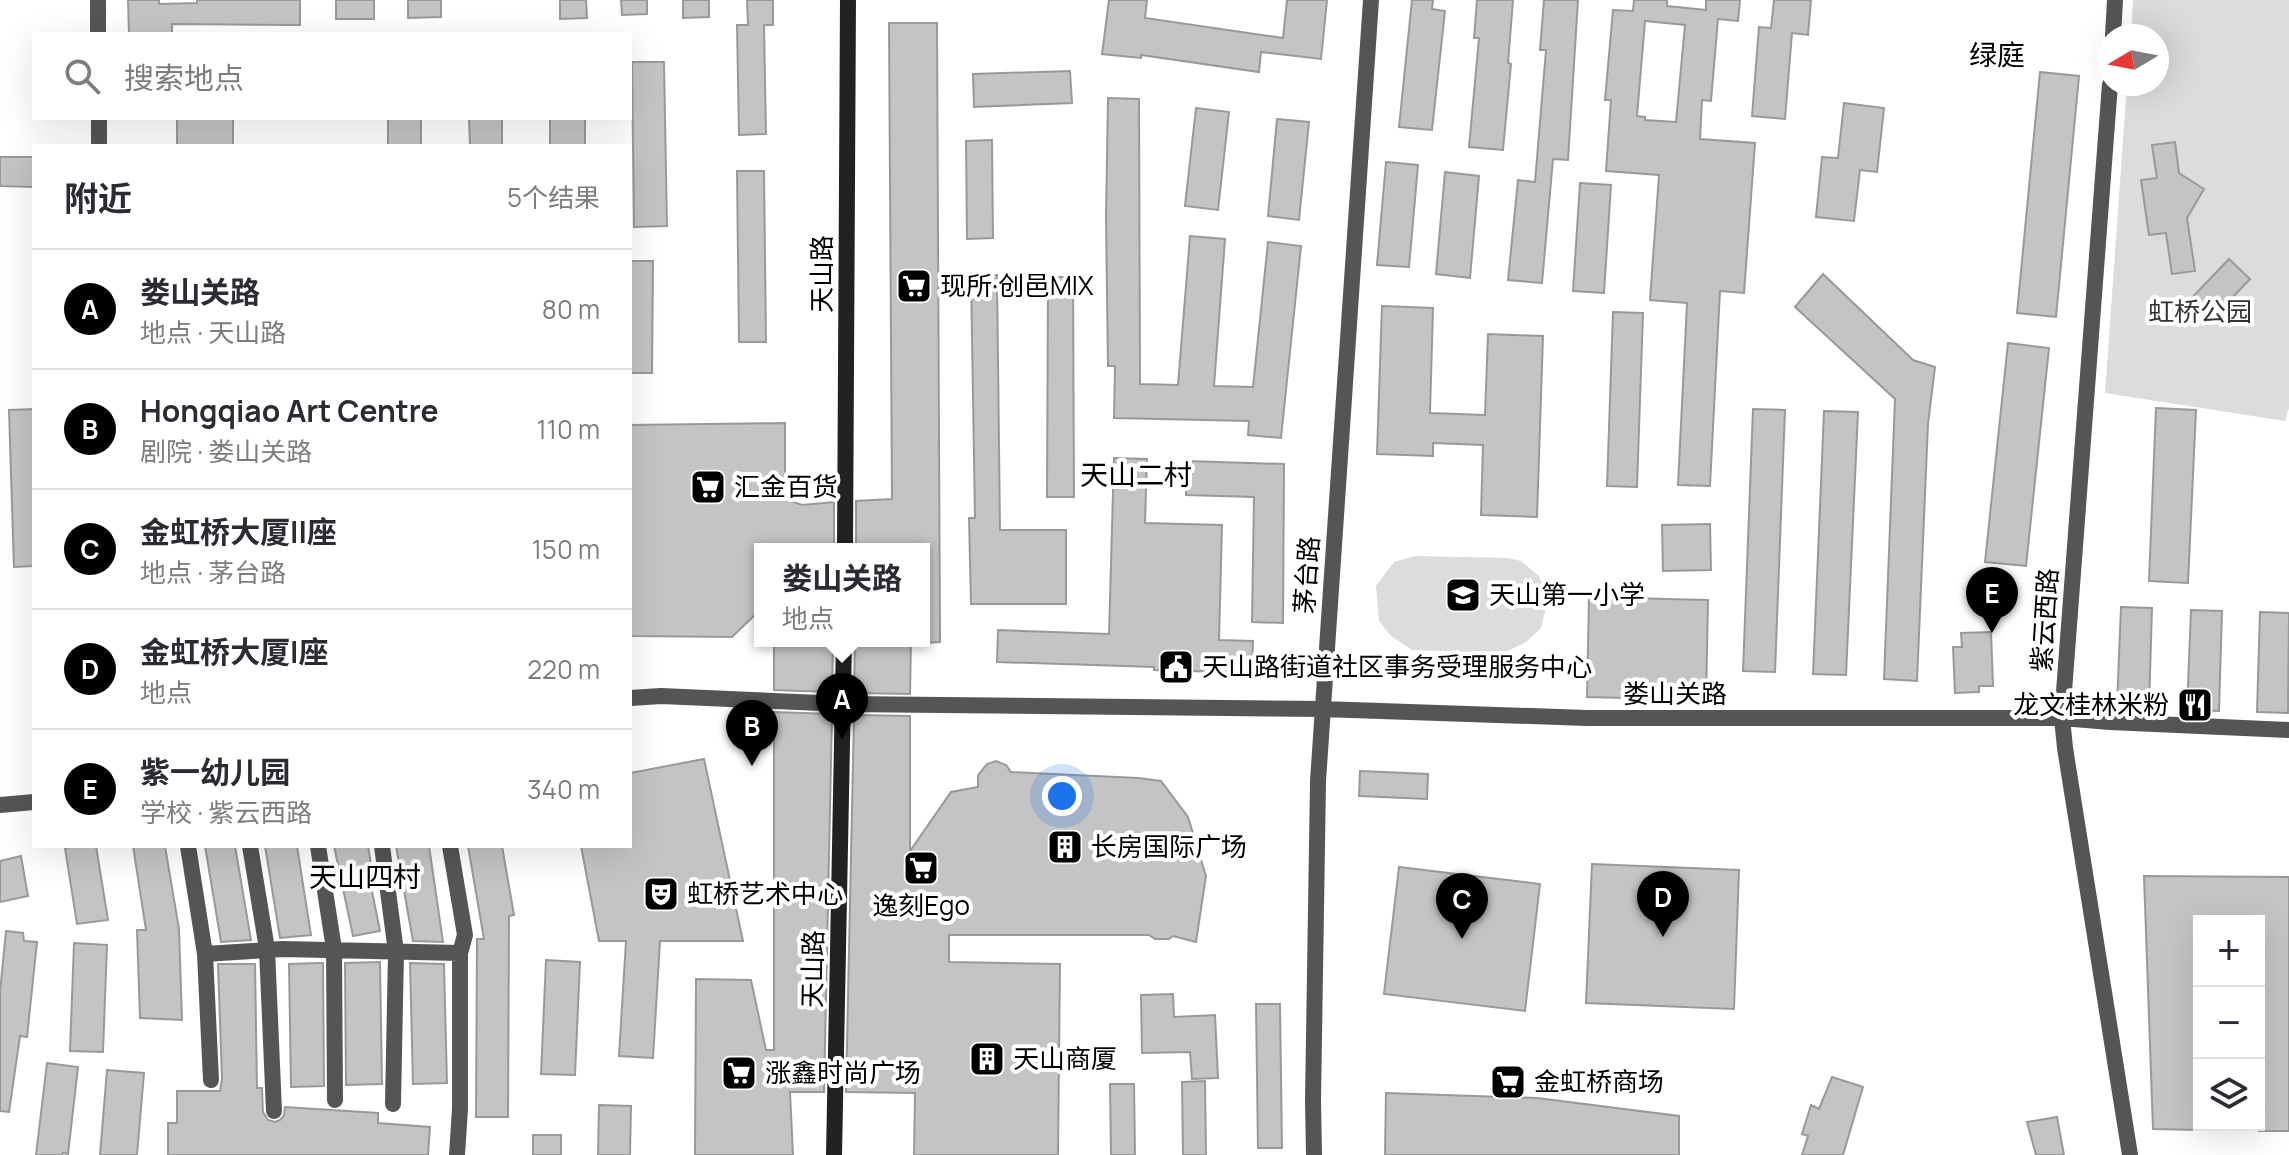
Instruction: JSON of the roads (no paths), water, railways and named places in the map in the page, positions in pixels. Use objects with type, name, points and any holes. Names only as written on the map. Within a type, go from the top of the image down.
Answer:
[{"type":"main road","name":"天山路","points":[[845,543],[848,0]]},
{"type":"main road","name":"天山路","points":[[834,1155],[844,647]]},
{"type":"street","points":[[98,0],[98,32]]},
{"type":"street","name":"茅台路","points":[[1314,1155],[1318,797],[1322,709],[1371,0]]},
{"type":"street","points":[[2114,24],[2115,0]]},
{"type":"street","name":"紫云西路","points":[[2109,96],[2062,718],[2130,1155]]},
{"type":"street","points":[[99,120],[99,144]]},
{"type":"street","name":"娄山关路","points":[[632,698],[661,696],[843,704],[1322,709],[1587,718],[2062,718],[2289,730]]},
{"type":"street","points":[[0,805],[32,802]]},
{"type":"street","points":[[188,848],[205,954],[211,1080]]},
{"type":"street","points":[[250,848],[267,949],[274,1111]]},
{"type":"street","points":[[318,848],[334,949],[335,1100]]},
{"type":"street","points":[[382,848],[396,952],[393,1104]]},
{"type":"street","points":[[450,848],[465,935],[460,953],[457,1155]]},
{"type":"street","points":[[205,954],[267,949],[460,953]]},
{"type":"place","name":"现所·创邑MIX","points":[[914,286]]},
{"type":"place","name":"汇金百货","points":[[708,487]]},
{"type":"place","name":"天山第一小学","points":[[1463,595]]},
{"type":"place","name":"紫一幼儿园","points":[[1992,633]]},
{"type":"place","name":"天山路街道社区事务受理服务中心","points":[[1176,667]]},
{"type":"place","name":"龙文桂林米粉","points":[[2195,705]]},
{"type":"place","name":"娄山关路","points":[[842,739]]},
{"type":"place","name":"Hongqiao Art Centre","points":[[752,766]]},
{"type":"place","name":"长房国际广场","points":[[1065,847]]},
{"type":"place","name":"逸刻Ego","points":[[921,868]]},
{"type":"place","name":"虹桥艺术中心","points":[[661,894]]},
{"type":"place","name":"金虹桥大厦I座","points":[[1663,937]]},
{"type":"place","name":"金虹桥大厦II座","points":[[1462,939]]},
{"type":"place","name":"天山商厦","points":[[987,1059]]},
{"type":"place","name":"涨鑫时尚广场","points":[[739,1073]]},
{"type":"place","name":"金虹桥商场","points":[[1508,1082]]},
{"type":"district","name":"绿庭","points":[[1997,55]]},
{"type":"district","name":"天山二村","points":[[1136,475]]},
{"type":"district","name":"天山四村","points":[[365,877]]},
{"type":"park label","name":"虹桥公园","points":[[2200,312]]}]
